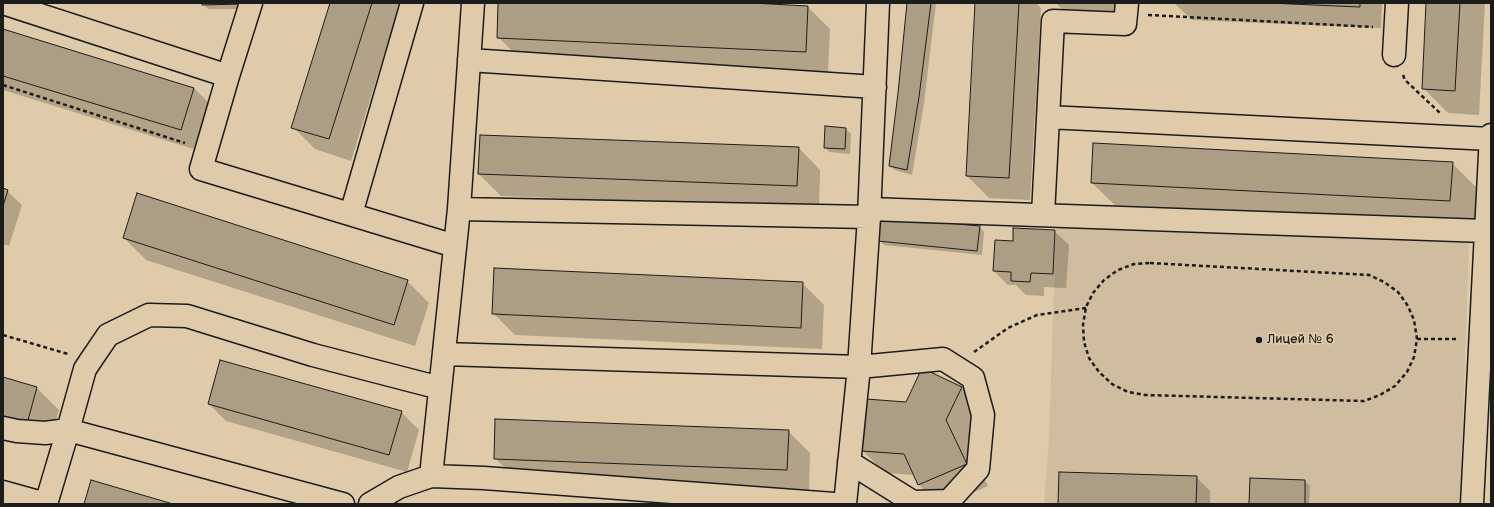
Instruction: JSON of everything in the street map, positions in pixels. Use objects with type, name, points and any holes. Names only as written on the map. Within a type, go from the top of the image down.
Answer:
[{"type":"street","points":[[3,3],[228,76]]},
{"type":"street","points":[[251,3],[201,169],[455,246]]},
{"type":"street","points":[[350,214],[412,3]]},
{"type":"street","points":[[431,476],[459,209],[473,3]]},
{"type":"street","points":[[845,504],[858,367],[869,213],[878,3]]},
{"type":"street","points":[[1394,55],[1396,3]]},
{"type":"street","points":[[1043,215],[1053,21],[1125,24],[1126,9]]},
{"type":"street","points":[[469,60],[874,87]]},
{"type":"street","points":[[1048,117],[1491,139]]},
{"type":"street","points":[[1472,504],[1485,396],[1481,340],[1485,231],[1491,135]]},
{"type":"street","points":[[459,209],[1043,215],[1485,231]]},
{"type":"street","points":[[3,492],[46,504],[85,369],[108,335],[149,315],[187,316],[313,355],[440,388]]},
{"type":"street","points":[[444,354],[858,367],[943,360],[973,378],[983,415],[978,469],[949,501],[913,502],[849,462]]},
{"type":"street","points":[[3,428],[17,432],[45,433],[68,430],[343,504]]},
{"type":"street","points":[[370,504],[399,487],[431,476],[484,478],[834,504]]},
{"type":"path","points":[[1126,9],[1395,28]]},
{"type":"path","points":[[1394,55],[1405,80],[1466,138]]},
{"type":"path","points":[[3,85],[206,150]]},
{"type":"path","points":[[1150,263],[1369,275],[1398,292],[1408,306],[1414,320],[1417,339],[1414,357],[1407,372],[1395,386],[1380,395],[1364,401],[1145,395],[1128,392],[1112,384],[1099,372],[1089,358],[1084,342],[1083,325],[1086,308],[1093,293],[1104,280],[1118,270],[1134,264],[1150,263]]},
{"type":"path","points":[[954,367],[1008,328],[1037,315],[1086,308]]},
{"type":"path","points":[[3,335],[91,360]]},
{"type":"path","points":[[1417,339],[1481,340]]},
{"type":"shaded area","name":"Лицей № 6","points":[[1056,228],[1469,242],[1460,504],[1044,504],[1049,437]]},
{"type":"building","points":[[202,3],[243,3],[243,4],[202,5]]},
{"type":"building","points":[[330,3],[372,3],[329,139],[291,128]]},
{"type":"building","points":[[498,3],[751,3],[808,6],[806,52],[497,38]]},
{"type":"building","points":[[907,3],[931,3],[919,97],[907,170],[889,166]]},
{"type":"building","points":[[975,3],[1019,3],[1009,178],[966,176]]},
{"type":"building","points":[[1268,3],[1360,3],[1360,7]]},
{"type":"building","points":[[1426,3],[1460,3],[1455,91],[1422,89]]},
{"type":"building","points":[[3,29],[194,88],[181,130],[3,76]]},
{"type":"building","points":[[825,126],[846,128],[845,149],[824,148]]},
{"type":"building","points":[[480,135],[799,147],[797,186],[478,174]]},
{"type":"building","points":[[1093,143],[1453,162],[1450,201],[1091,183]]},
{"type":"building","points":[[3,188],[8,190],[3,206]]},
{"type":"building","points":[[137,193],[408,280],[394,325],[123,238]]},
{"type":"building","points":[[880,217],[980,226],[977,251],[878,241]]},
{"type":"building","points":[[1013,228],[1055,230],[1053,274],[1031,273],[1030,282],[1011,281],[1011,272],[993,271],[995,240],[1013,241]]},
{"type":"building","points":[[494,268],[803,282],[801,328],[492,314]]},
{"type":"building","points":[[220,360],[402,411],[389,455],[208,404]]},
{"type":"building","points":[[922,368],[962,387],[946,420],[967,464],[918,485],[904,454],[862,451],[866,399],[906,402]]},
{"type":"building","points":[[3,377],[37,387],[27,424],[3,416]]},
{"type":"building","points":[[495,419],[789,430],[787,470],[494,459]]},
{"type":"building","points":[[1059,472],[1197,476],[1196,504],[1058,504]]},
{"type":"building","points":[[1250,478],[1305,480],[1305,504],[1249,504]]},
{"type":"building","points":[[91,480],[173,504],[84,504]]},
{"type":"place","name":"Лицей № 6","points":[[1259,340]]}]
